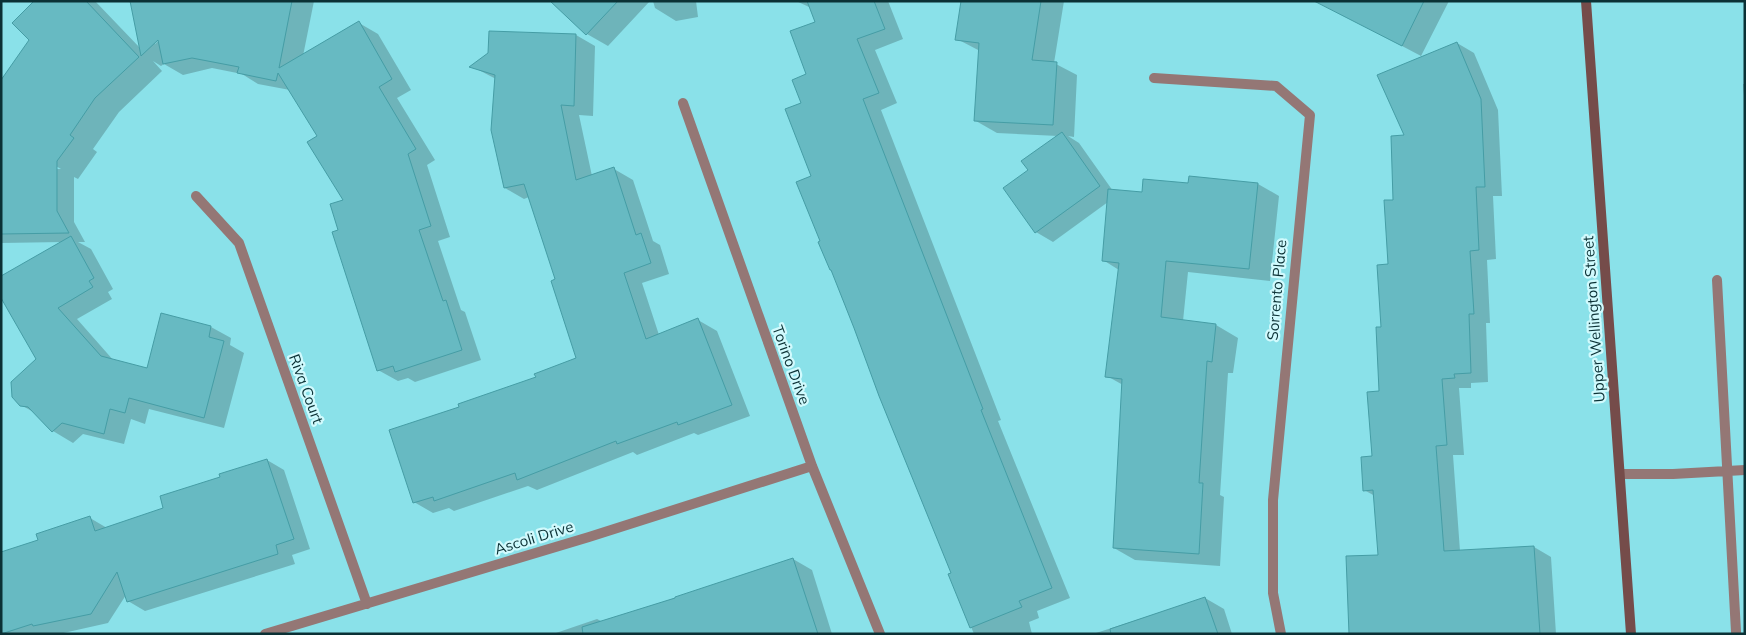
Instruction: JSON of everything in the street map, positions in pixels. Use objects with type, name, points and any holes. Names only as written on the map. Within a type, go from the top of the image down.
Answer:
[{"type":"main road","name":"Upper Wellington Street","points":[[1586,1],[1631,634]]},
{"type":"street","name":"Sorrento Place","points":[[1154,78],[1276,86],[1310,115],[1273,500],[1273,593],[1281,634]]},
{"type":"street","name":"Torino Drive","points":[[683,103],[812,466],[880,634]]},
{"type":"street","name":"Riva Court","points":[[196,196],[238,243],[368,604]]},
{"type":"street","points":[[1717,280],[1736,632]]},
{"type":"street","name":"Ascoli Drive","points":[[265,634],[580,540],[812,466]]},
{"type":"street","points":[[1620,474],[1673,474],[1745,470]]},
{"type":"building","points":[[34,1],[86,1],[139,57],[95,98],[70,135],[74,138],[57,161],[57,211],[69,233],[1,234],[1,80],[29,40],[12,23]]},
{"type":"building","points":[[130,1],[292,1],[279,68],[359,21],[392,79],[379,87],[416,149],[408,154],[431,226],[419,230],[443,301],[446,300],[462,350],[395,372],[393,366],[377,371],[332,232],[338,230],[330,204],[343,200],[307,142],[317,136],[278,73],[276,81],[237,73],[239,67],[192,58],[163,64],[158,40],[141,56]]},
{"type":"building","points":[[550,1],[618,1],[586,35]]},
{"type":"building","points":[[807,1],[874,1],[885,29],[857,39],[879,93],[863,99],[983,409],[981,410],[1052,588],[1019,601],[1022,607],[970,628],[948,574],[951,573],[879,396],[796,182],[811,176],[785,109],[801,103],[792,80],[806,74],[790,31],[815,22]]},
{"type":"building","points":[[961,1],[1041,1],[1032,60],[1057,62],[1053,125],[974,121],[979,43],[955,40]]},
{"type":"building","points":[[1314,1],[1424,1],[1402,46]]},
{"type":"building","points":[[489,31],[576,34],[574,106],[561,105],[576,180],[614,167],[636,235],[641,233],[651,263],[624,273],[646,339],[698,318],[732,405],[678,425],[677,422],[617,444],[616,441],[517,480],[515,473],[434,501],[433,497],[413,503],[389,430],[459,407],[458,404],[536,377],[534,374],[576,358],[551,281],[555,279],[524,184],[504,188],[491,130],[495,75],[469,67],[488,53]]},
{"type":"building","points":[[1457,42],[1481,99],[1485,187],[1476,187],[1479,250],[1470,251],[1474,314],[1469,314],[1471,373],[1454,374],[1455,378],[1442,379],[1447,445],[1436,446],[1444,551],[1534,546],[1540,634],[1349,634],[1346,556],[1378,555],[1373,490],[1363,491],[1361,457],[1372,456],[1367,392],[1379,391],[1376,327],[1381,327],[1377,265],[1388,264],[1384,200],[1393,200],[1391,136],[1404,135],[1377,75]]},
{"type":"building","points":[[1062,132],[1100,186],[1035,233],[1003,188],[1028,170],[1021,161]]},
{"type":"building","points":[[1189,176],[1258,183],[1249,269],[1166,261],[1161,317],[1216,324],[1212,362],[1207,361],[1199,483],[1203,483],[1199,554],[1113,548],[1122,379],[1105,377],[1119,263],[1102,261],[1108,189],[1142,192],[1143,179],[1188,183]]},
{"type":"building","points":[[71,236],[94,278],[89,281],[93,287],[58,308],[101,356],[147,368],[161,313],[211,326],[209,337],[224,341],[204,418],[129,398],[125,413],[110,409],[104,434],[62,423],[52,432],[28,407],[20,406],[12,397],[11,382],[36,359],[1,298],[1,276]]},
{"type":"building","points":[[267,459],[294,539],[276,545],[278,554],[127,602],[117,572],[91,614],[33,626],[32,624],[1,634],[1,552],[38,540],[36,534],[90,516],[95,531],[163,508],[160,496],[220,477],[219,474]]},
{"type":"building","points":[[793,558],[818,634],[583,634],[582,627]]},
{"type":"building","points":[[1205,597],[1218,634],[1111,634],[1110,629]]}]
